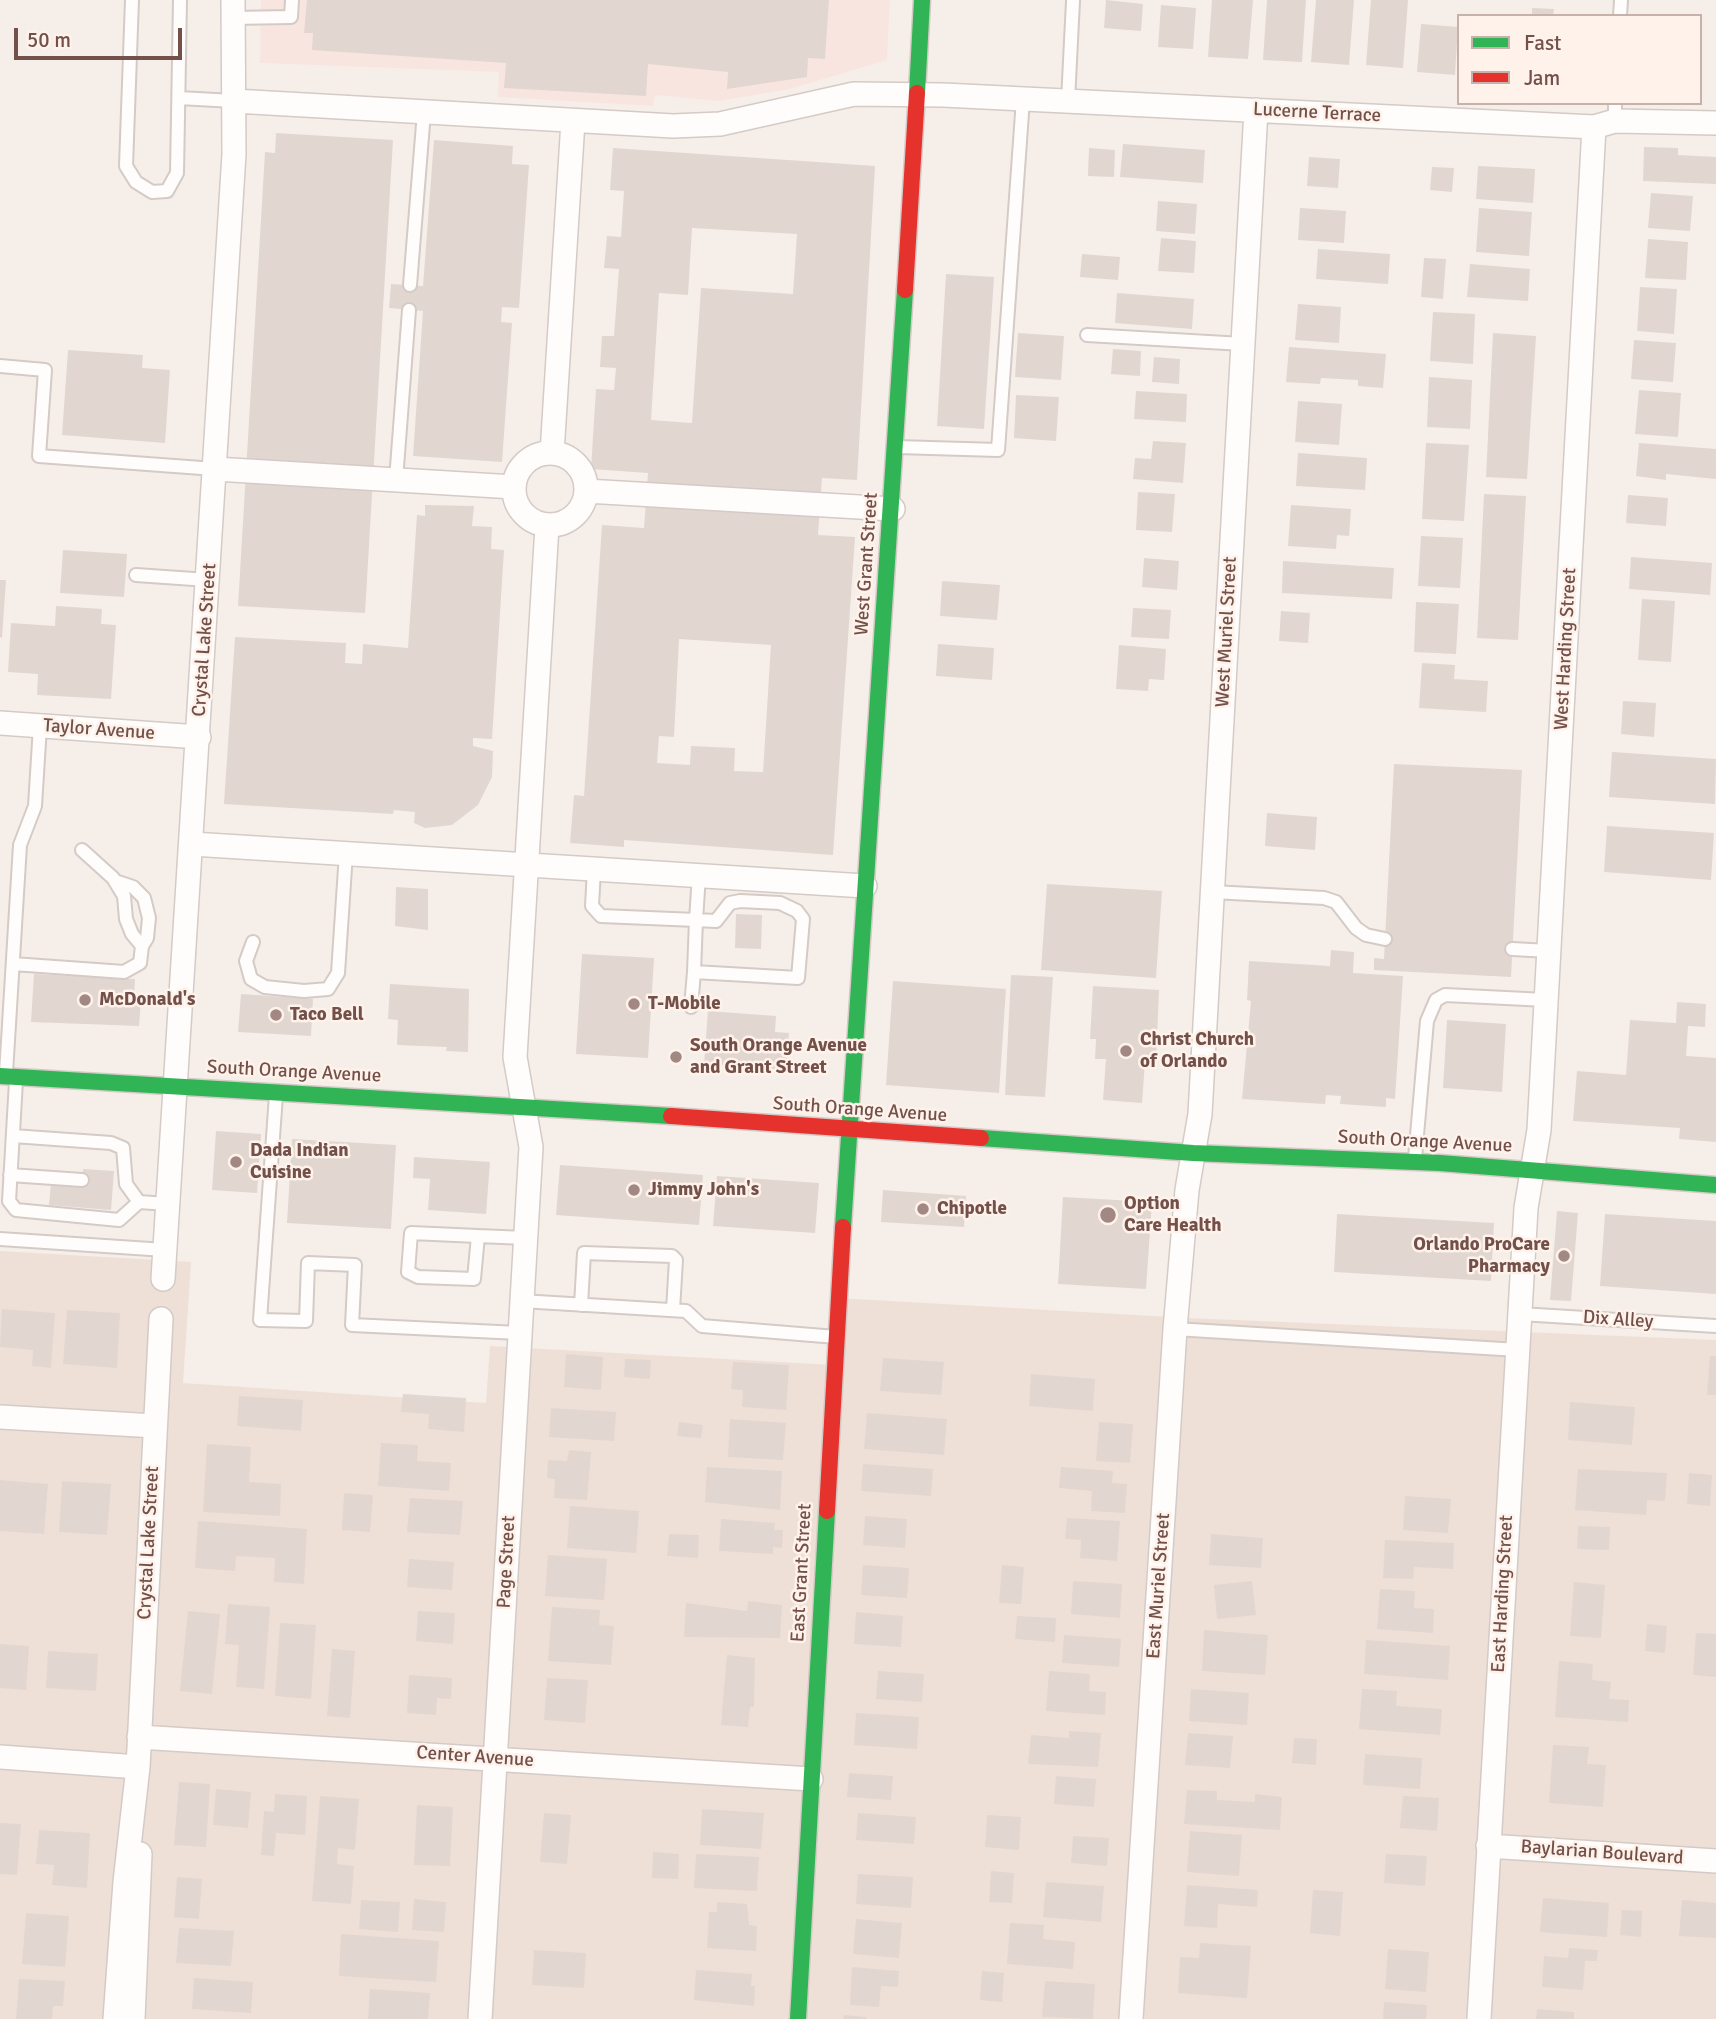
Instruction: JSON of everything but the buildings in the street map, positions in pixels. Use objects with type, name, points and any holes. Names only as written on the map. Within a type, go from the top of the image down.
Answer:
[{"type":"street","name":"West Grant Street","points":[[849,1130],[893,509],[922,0]]},
{"type":"street","name":"Crystal Lake Street","points":[[163,1279],[215,469],[234,101],[233,9]]},
{"type":"street","name":"Lucerne Terrace","points":[[234,101],[673,126],[720,124],[854,94],[917,94],[1256,110],[1608,117],[1716,123]]},
{"type":"street","name":"West Muriel Street","points":[[1193,1153],[1200,1114],[1256,110]]},
{"type":"street","name":"West Harding Street","points":[[1533,1169],[1539,1130],[1549,951],[1608,117]]},
{"type":"street","points":[[552,453],[573,121]]},
{"type":"street","points":[[552,453],[566,456],[577,465],[584,477],[586,491],[582,505],[574,517],[562,524],[547,526],[534,522],[523,513],[516,501],[514,487],[517,473],[526,462],[538,455],[552,453]]},
{"type":"street","points":[[215,469],[514,487]]},
{"type":"street","points":[[586,491],[893,509]]},
{"type":"street","name":"Page Street","points":[[480,2019],[531,1147],[515,1057],[547,526]]},
{"type":"street","name":"Taylor Avenue","points":[[0,723],[199,737]]},
{"type":"street","points":[[192,844],[865,886]]},
{"type":"street","name":"South Orange Avenue","points":[[7,1076],[671,1116],[1193,1153],[1533,1169],[1716,1185]]},
{"type":"street","name":"East Grant Street","points":[[798,2019],[849,1130]]},
{"type":"street","name":"East Muriel Street","points":[[1131,2019],[1175,1329],[1187,1190],[1193,1153]]},
{"type":"street","name":"East Harding Street","points":[[1479,2019],[1526,1208],[1533,1169]]},
{"type":"street","name":"Crystal Lake Street","points":[[134,2019],[141,1882],[139,1737],[161,1319]]},
{"type":"street","points":[[0,1417],[155,1426]]},
{"type":"street","name":"Center Avenue","points":[[139,1737],[811,1779]]},
{"type":"street","points":[[0,1757],[138,1767]]},
{"type":"street","name":"Crystal Lake Street","points":[[115,2019],[125,1882],[138,1767]]},
{"type":"street","name":"Baylarian Boulevard","points":[[1488,1846],[1716,1861]]},
{"type":"lane","points":[[132,0],[126,166],[136,182],[152,192],[167,191],[177,173],[180,0]]},
{"type":"lane","points":[[233,9],[291,18],[292,0]]},
{"type":"lane","points":[[1068,101],[1073,1]]},
{"type":"lane","points":[[179,98],[234,101]]},
{"type":"lane","points":[[896,447],[998,450],[1023,99]]},
{"type":"lane","points":[[410,285],[424,113]]},
{"type":"lane","points":[[396,480],[409,310]]},
{"type":"lane","points":[[1087,335],[1243,344]]},
{"type":"lane","points":[[0,366],[45,370],[39,456],[215,469]]},
{"type":"lane","points":[[136,575],[208,580]]},
{"type":"lane","points":[[40,726],[35,806],[20,845],[7,1076],[13,1136],[10,1175],[4,1200],[16,1210],[119,1220],[139,1202]]},
{"type":"lane","points":[[82,850],[115,881],[124,896],[132,934],[142,946]]},
{"type":"lane","points":[[253,942],[246,961],[251,979],[265,987],[304,991],[328,989],[338,972],[346,853]]},
{"type":"lane","points":[[594,869],[592,906],[601,916],[716,920],[730,903],[740,901],[780,903],[797,911],[803,919],[798,978],[694,972]]},
{"type":"lane","points":[[691,1007],[699,875]]},
{"type":"lane","points":[[13,964],[124,972],[140,963],[142,946],[147,939],[149,918],[144,898],[133,887],[115,881]]},
{"type":"lane","points":[[1213,892],[1324,898],[1336,902],[1356,928],[1366,935],[1385,939]]},
{"type":"lane","points":[[1513,949],[1549,951]]},
{"type":"lane","points":[[1415,1162],[1427,1021],[1436,1000],[1445,995],[1546,1000]]},
{"type":"lane","points":[[277,1091],[260,1320],[306,1321],[308,1263],[355,1265],[352,1325],[519,1333]]},
{"type":"lane","points":[[13,1136],[111,1143],[123,1149],[119,1183],[139,1202],[168,1203]]},
{"type":"lane","points":[[10,1175],[82,1180]]},
{"type":"lane","points":[[478,1236],[477,1272],[474,1279],[411,1276],[408,1258],[411,1233],[525,1238]]},
{"type":"lane","points":[[0,1239],[165,1250]]},
{"type":"lane","points":[[581,1305],[584,1253],[672,1256],[676,1260],[673,1310]]},
{"type":"lane","points":[[521,1301],[687,1311],[702,1326],[836,1337]]},
{"type":"lane","name":"Dix Alley","points":[[1520,1314],[1716,1326]]},
{"type":"lane","points":[[1175,1329],[1518,1350]]},
{"type":"shaded area","points":[[261,0],[890,0],[887,60],[790,89],[719,101],[655,95],[653,106],[498,97],[499,72],[260,63]]},
{"type":"shaded area","points":[[0,1251],[191,1262],[183,1383],[486,1403],[490,1346],[834,1365],[838,1298],[1188,1318],[1716,1340],[1716,2019],[0,2019]]},
{"type":"traffic: fast","points":[[917,93],[922,0]]},
{"type":"traffic: fast","points":[[843,1227],[905,290]]},
{"type":"traffic: fast","points":[[0,1076],[620,1113]]},
{"type":"traffic: fast","points":[[620,1113],[671,1116]]},
{"type":"traffic: fast","points":[[981,1138],[1193,1153],[1440,1163],[1716,1185]]},
{"type":"traffic: fast","points":[[798,2019],[827,1511]]},
{"type":"traffic: jam","points":[[905,290],[917,93]]},
{"type":"traffic: jam","points":[[671,1116],[981,1138]]},
{"type":"traffic: jam","points":[[827,1511],[843,1227]]},
{"type":"place","name":"McDonald's","points":[[85,1000]]},
{"type":"place","name":"T-Mobile","points":[[634,1004]]},
{"type":"place","name":"Taco Bell","points":[[276,1015]]},
{"type":"place","name":"Christ Church of Orlando","points":[[1126,1051]]},
{"type":"place","name":"South Orange Avenue and Grant Street","points":[[676,1057]]},
{"type":"place","name":"Dada Indian Cuisine","points":[[236,1162]]},
{"type":"place","name":"Jimmy John's","points":[[634,1190]]},
{"type":"place","name":"Chipotle","points":[[923,1209]]},
{"type":"place","name":"Option Care Health","points":[[1108,1215]]},
{"type":"place","name":"Orlando ProCare Pharmacy","points":[[1564,1256]]}]
